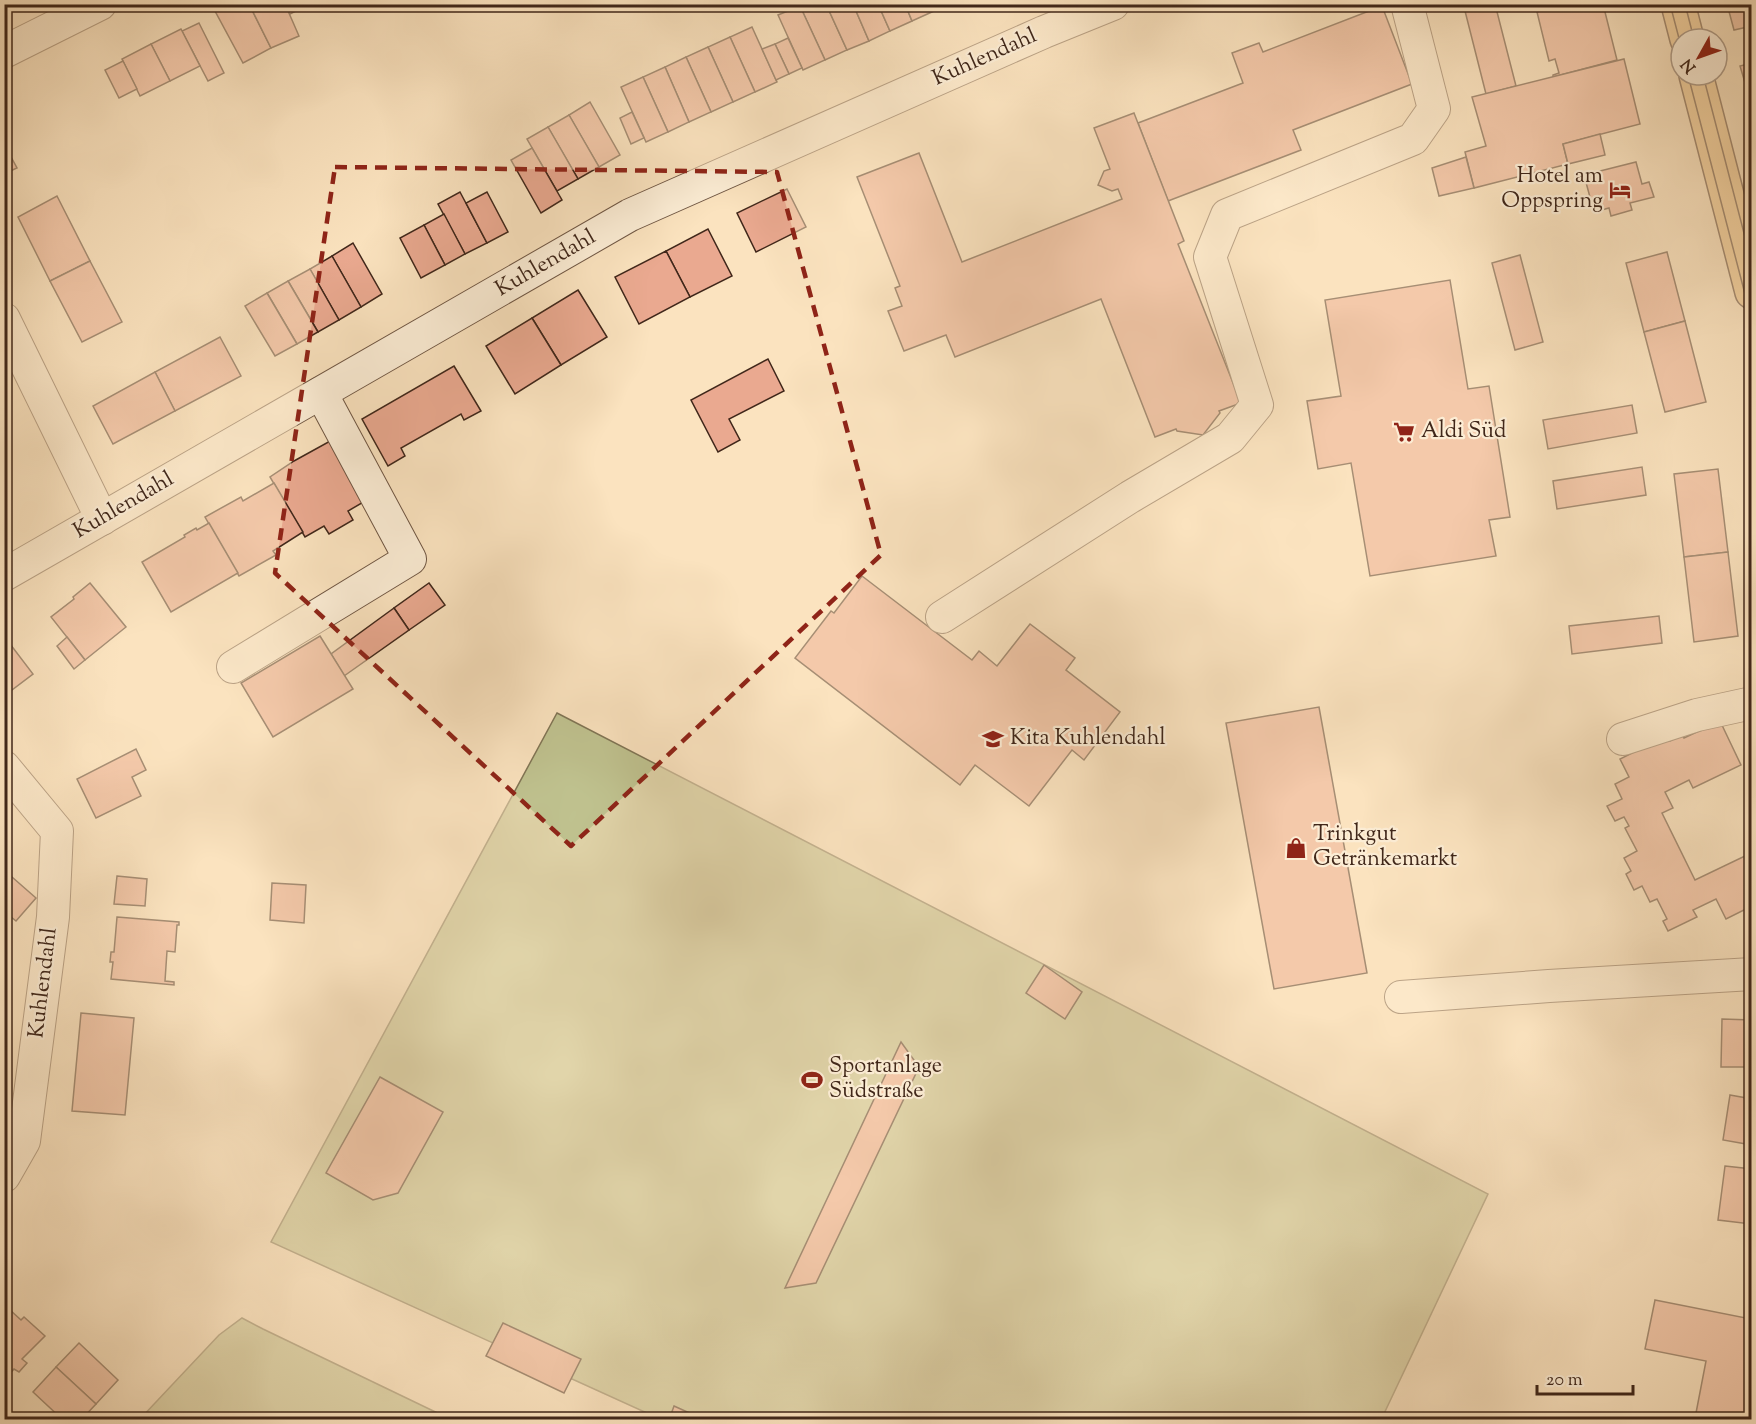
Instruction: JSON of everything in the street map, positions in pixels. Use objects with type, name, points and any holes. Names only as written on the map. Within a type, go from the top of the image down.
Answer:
[{"type":"main road","points":[[1678,4],[1684,27]]},
{"type":"main road","points":[[1699,87],[1752,292]]},
{"type":"street","points":[[4,52],[100,4]]},
{"type":"street","name":"Kuhlendahl","points":[[4,575],[630,215],[1044,32],[1113,4]]},
{"type":"street","points":[[942,617],[1130,497],[1230,438],[1257,405],[1210,257],[1227,215],[1413,139],[1434,109],[1407,4]]},
{"type":"street","points":[[4,319],[102,519]]},
{"type":"street","points":[[233,666],[410,559],[321,393]]},
{"type":"street","points":[[1623,739],[1697,715],[1752,703]]},
{"type":"street","name":"Kuhlendahl","points":[[4,767],[57,831],[53,917],[24,1141],[4,1176]]},
{"type":"street","points":[[1401,997],[1752,974]]},
{"type":"highlighted area","points":[[335,167],[777,172],[881,555],[571,846],[275,573]]},
{"type":"green space","name":"Sportanlage Südstraße","points":[[557,713],[1488,1194],[1381,1420],[660,1419],[271,1242]]},
{"type":"green space","points":[[242,1318],[450,1419],[140,1419],[219,1335]]},
{"type":"building","points":[[230,4],[249,4],[271,48],[243,63],[215,11]]},
{"type":"building","points":[[249,4],[285,4],[299,36],[271,48]]},
{"type":"building","points":[[285,4],[308,4],[308,5],[290,14]]},
{"type":"building","points":[[802,4],[826,4],[847,50],[825,60],[800,6]]},
{"type":"building","points":[[826,4],[853,4],[869,41],[847,50]]},
{"type":"building","points":[[853,4],[878,4],[890,31],[869,41]]},
{"type":"building","points":[[878,4],[905,4],[912,21],[890,31]]},
{"type":"building","points":[[905,4],[931,4],[934,11],[912,21]]},
{"type":"building","points":[[1476,4],[1495,4],[1516,86],[1486,94],[1464,7]]},
{"type":"building","points":[[1541,4],[1603,4],[1617,60],[1553,77],[1559,73],[1555,59],[1549,61],[1537,12],[1543,10]]},
{"type":"building","points":[[1727,4],[1752,4],[1752,26],[1734,30]]},
{"type":"building","points":[[800,6],[825,60],[803,70],[778,15]]},
{"type":"building","points":[[1382,6],[1412,84],[1293,130],[1301,150],[1168,201],[1138,123],[1243,83],[1232,53],[1259,43],[1263,52]]},
{"type":"building","points":[[199,23],[224,73],[208,81],[182,31]]},
{"type":"building","points":[[752,27],[777,82],[755,92],[730,37]]},
{"type":"building","points":[[181,29],[200,66],[170,81],[151,44]]},
{"type":"building","points":[[730,37],[755,92],[733,102],[708,47]]},
{"type":"building","points":[[788,38],[802,68],[789,74],[775,44]]},
{"type":"building","points":[[151,44],[170,81],[140,96],[122,59]]},
{"type":"building","points":[[775,44],[789,74],[776,80],[762,49]]},
{"type":"building","points":[[708,47],[733,102],[711,112],[686,57]]},
{"type":"building","points":[[686,57],[711,112],[689,122],[665,67]]},
{"type":"building","points":[[1624,59],[1640,124],[1563,144],[1568,164],[1474,188],[1465,152],[1486,146],[1472,97]]},
{"type":"building","points":[[123,61],[137,89],[119,98],[105,70]]},
{"type":"building","points":[[1752,63],[1752,106],[1740,66]]},
{"type":"building","points":[[665,67],[689,122],[668,132],[643,77]]},
{"type":"building","points":[[643,77],[668,132],[646,142],[621,87]]},
{"type":"building","points":[[590,102],[620,155],[599,167],[569,115]]},
{"type":"building","points":[[632,112],[644,138],[631,144],[620,118]]},
{"type":"building","points":[[1134,113],[1184,241],[1178,244],[1241,403],[1219,411],[1220,413],[1203,435],[1176,429],[1155,437],[1101,299],[955,357],[946,335],[904,351],[888,311],[902,306],[895,288],[900,286],[857,177],[919,153],[962,262],[1122,199],[1118,189],[1112,191],[1098,185],[1104,171],[1110,169],[1094,128]]},
{"type":"building","points":[[569,115],[599,167],[578,179],[548,127]]},
{"type":"building","points":[[548,127],[578,179],[557,191],[527,139]]},
{"type":"building","points":[[1600,134],[1605,155],[1568,164],[1563,144]]},
{"type":"building","points":[[4,144],[17,168],[4,174]]},
{"type":"building","points":[[532,148],[562,200],[541,213],[511,160]]},
{"type":"building","points":[[1466,157],[1474,188],[1439,196],[1432,168]]},
{"type":"building","name":"Hotel am Oppspring","points":[[1636,162],[1642,184],[1649,182],[1654,197],[1630,203],[1632,210],[1611,216],[1609,208],[1594,212],[1584,175]]},
{"type":"building","points":[[787,189],[806,227],[756,252],[737,213]]},
{"type":"building","points":[[460,192],[487,243],[465,254],[438,204]]},
{"type":"building","points":[[487,192],[508,232],[487,243],[466,203]]},
{"type":"building","points":[[57,196],[90,261],[50,281],[18,217]]},
{"type":"building","points":[[444,214],[465,254],[445,265],[424,225]]},
{"type":"building","points":[[424,225],[445,265],[421,278],[400,238]]},
{"type":"building","points":[[708,229],[732,276],[690,297],[666,251]]},
{"type":"building","points":[[353,243],[382,294],[361,307],[332,256]]},
{"type":"building","points":[[666,251],[690,297],[639,324],[615,277]]},
{"type":"building","points":[[1667,252],[1685,321],[1644,332],[1626,263]]},
{"type":"building","points":[[1520,255],[1543,342],[1515,350],[1492,263]]},
{"type":"building","points":[[332,256],[361,307],[339,320],[310,269]]},
{"type":"building","points":[[90,261],[122,322],[82,342],[50,281]]},
{"type":"building","points":[[310,269],[339,320],[318,332],[288,281]]},
{"type":"building","name":"Aldi Süd","points":[[1450,280],[1468,389],[1489,386],[1510,517],[1489,520],[1496,556],[1370,576],[1351,463],[1318,469],[1307,401],[1341,396],[1325,300]]},
{"type":"building","points":[[288,281],[318,332],[297,344],[267,293]]},
{"type":"building","points":[[578,290],[607,337],[561,365],[532,318]]},
{"type":"building","points":[[267,293],[297,344],[275,356],[245,306]]},
{"type":"building","points":[[532,318],[561,365],[515,394],[486,346]]},
{"type":"building","points":[[1685,321],[1706,402],[1665,412],[1644,332]]},
{"type":"building","points":[[220,337],[241,376],[175,411],[155,372]]},
{"type":"building","points":[[768,359],[784,391],[729,419],[740,440],[718,452],[691,400]]},
{"type":"building","points":[[454,366],[481,411],[464,420],[461,414],[401,448],[405,456],[388,466],[362,419]]},
{"type":"building","points":[[155,372],[175,411],[113,444],[93,406]]},
{"type":"building","points":[[1632,405],[1637,433],[1548,449],[1543,420]]},
{"type":"building","points":[[332,440],[367,500],[348,511],[353,520],[329,534],[324,526],[305,537],[270,477]]},
{"type":"building","points":[[1642,467],[1646,495],[1557,509],[1553,481]]},
{"type":"building","points":[[1718,469],[1728,552],[1684,557],[1674,474]]},
{"type":"building","points":[[274,483],[303,532],[273,551],[276,555],[239,576],[205,517],[241,497],[243,501]]},
{"type":"building","points":[[209,523],[238,573],[171,612],[142,562],[196,528],[197,530]]},
{"type":"building","points":[[1728,552],[1738,636],[1694,642],[1684,557]]},
{"type":"building","points":[[862,576],[972,660],[979,651],[997,666],[1030,624],[1075,658],[1066,670],[1120,712],[1084,760],[1072,750],[1029,806],[975,765],[960,785],[795,658],[831,611],[834,613]]},
{"type":"building","points":[[90,583],[126,627],[85,660],[51,617]]},
{"type":"building","points":[[429,583],[445,605],[409,630],[394,608]]},
{"type":"building","points":[[394,608],[409,630],[344,676],[331,654]]},
{"type":"building","points":[[1659,616],[1662,643],[1572,654],[1569,626]]},
{"type":"building","points":[[4,636],[33,674],[4,696]]},
{"type":"building","points":[[320,636],[353,689],[273,737],[241,683]]},
{"type":"building","points":[[67,637],[85,660],[74,669],[57,646]]},
{"type":"building","name":"Trinkgut Getränkemarkt","points":[[1319,707],[1367,973],[1274,989],[1226,723]]},
{"type":"building","points":[[1720,721],[1741,765],[1693,788],[1689,780],[1665,792],[1673,808],[1662,813],[1695,880],[1747,855],[1752,865],[1752,906],[1726,919],[1716,899],[1693,910],[1697,917],[1668,931],[1663,921],[1667,919],[1657,899],[1650,902],[1642,886],[1634,890],[1626,874],[1631,871],[1624,858],[1637,851],[1625,828],[1629,826],[1624,817],[1615,821],[1607,806],[1622,799],[1615,784],[1629,777],[1620,759],[1668,735],[1670,741],[1682,735],[1684,738]]},
{"type":"building","points":[[136,749],[146,770],[132,777],[141,796],[96,818],[77,779]]},
{"type":"building","points":[[4,870],[36,898],[16,921],[4,911]]},
{"type":"building","points":[[117,876],[147,879],[145,906],[114,904]]},
{"type":"building","points":[[272,883],[306,885],[304,923],[270,920]]},
{"type":"building","points":[[117,917],[179,922],[175,952],[167,951],[165,981],[174,982],[174,985],[111,979],[113,962],[110,962],[111,952],[114,952]]},
{"type":"building","points":[[1044,965],[1082,992],[1065,1019],[1026,993]]},
{"type":"building","points":[[81,1013],[134,1018],[125,1115],[72,1111]]},
{"type":"building","points":[[1722,1019],[1752,1020],[1752,1067],[1721,1067]]},
{"type":"building","points":[[901,1042],[919,1067],[816,1283],[785,1288]]},
{"type":"building","points":[[380,1077],[443,1112],[398,1193],[373,1200],[326,1173]]},
{"type":"building","points":[[1730,1095],[1752,1099],[1752,1145],[1723,1140]]},
{"type":"building","points":[[4,1098],[18,1105],[4,1130]]},
{"type":"building","points":[[1725,1166],[1752,1169],[1751,1224],[1718,1220]]},
{"type":"building","points":[[1655,1300],[1746,1318],[1745,1323],[1752,1324],[1752,1420],[1730,1420],[1696,1413],[1706,1361],[1645,1349]]},
{"type":"building","points":[[9,1309],[21,1320],[24,1317],[45,1336],[22,1359],[27,1363],[19,1372],[14,1369],[6,1378],[4,1314]]},
{"type":"building","points":[[503,1323],[581,1359],[564,1393],[486,1356]]},
{"type":"building","points":[[79,1343],[118,1380],[96,1404],[56,1367]]},
{"type":"building","points":[[56,1367],[96,1404],[81,1420],[63,1420],[33,1392]]},
{"type":"building","points":[[674,1406],[705,1420],[669,1420]]},
{"type":"tram line","points":[[1670,4],[1676,27]]},
{"type":"tram line","points":[[1685,4],[1691,27]]},
{"type":"tram line","points":[[1691,87],[1752,321]]},
{"type":"tram line","points":[[1706,87],[1752,264]]},
{"type":"place","name":"Hotel am Oppspring","points":[[1620,190]]},
{"type":"place","name":"Aldi Süd","points":[[1404,432]]},
{"type":"place","name":"Kita Kuhlendahl","points":[[993,739]]},
{"type":"place","name":"Trinkgut Getränkemarkt","points":[[1296,848]]},
{"type":"place","name":"Sportanlage Südstraße","points":[[812,1080]]}]
